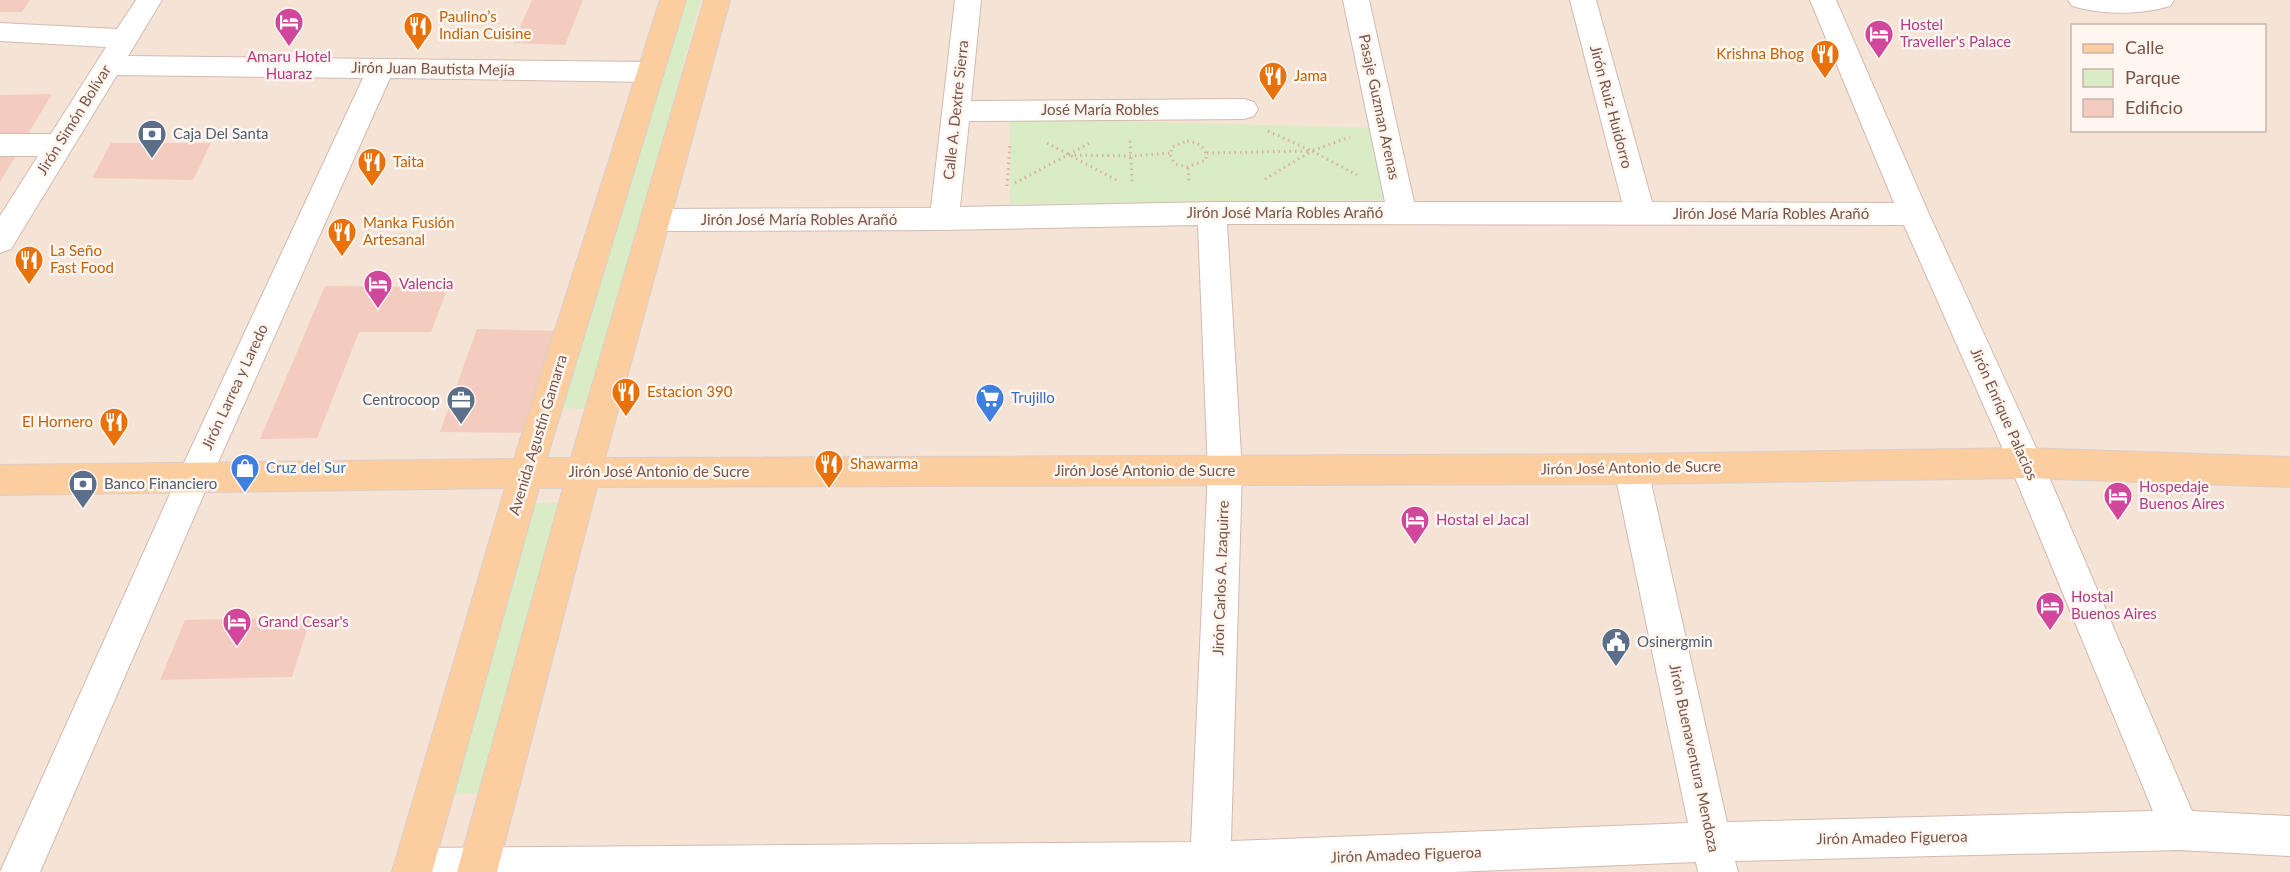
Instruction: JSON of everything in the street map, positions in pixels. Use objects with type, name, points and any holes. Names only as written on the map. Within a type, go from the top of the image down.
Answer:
[{"type":"main road","name":"Avenida Agustín Gamarra","points":[[413,870],[526,473],[673,0]]},
{"type":"main road","points":[[478,869],[584,472],[717,0]]},
{"type":"main road","name":"Jirón José Antonio de Sucre","points":[[0,480],[584,472],[1631,469],[2026,463],[2290,472]]},
{"type":"street","name":"Jirón Simón Bolívar","points":[[3,229],[149,0]]},
{"type":"street","name":"Calle A. Dextre Sierra","points":[[944,219],[968,0]]},
{"type":"street","name":"Pasaje Guzman Arenas","points":[[1356,0],[1400,205]]},
{"type":"street","name":"Jirón Ruiz Huidorro","points":[[1583,0],[1640,214]]},
{"type":"street","name":"Jirón Enrique Palacios","points":[[1823,0],[1914,214],[2026,463],[2180,830]]},
{"type":"street","points":[[2081,0],[2106,4],[2161,0]]},
{"type":"street","points":[[0,32],[123,39]]},
{"type":"street","name":"Jirón Juan Bautista Mejía","points":[[108,65],[649,72]]},
{"type":"street","name":"Jirón Larrea y Laredo","points":[[20,872],[194,478],[381,68]]},
{"type":"street","name":"José María Robles","points":[[956,111],[1251,117]]},
{"type":"street","points":[[0,145],[58,145]]},
{"type":"street","name":"Jirón José María Robles Arañó","points":[[656,220],[944,219],[1212,213],[1400,205],[1640,214],[1914,214]]},
{"type":"street","name":"Jirón Carlos A. Izaquirre","points":[[1210,867],[1225,471],[1212,213]]},
{"type":"street","name":"Jirón Buenaventura Mendoza","points":[[1631,469],[1715,857]]},
{"type":"street","name":"Jirón Amadeo Figueroa","points":[[413,870],[1210,867],[1715,857],[2180,830],[2290,836]]},
{"type":"path","points":[[1251,117],[1400,205]]},
{"type":"path","points":[[1263,181],[1312,151],[1382,125]]},
{"type":"path","points":[[1011,134],[1007,187],[1098,139]]},
{"type":"path","points":[[1130,134],[1132,188]]},
{"type":"path","points":[[1040,140],[1121,182]]},
{"type":"path","points":[[1187,141],[1204,146],[1207,153],[1206,160],[1199,166],[1188,168],[1179,166],[1172,160],[1170,153],[1172,147],[1187,141]]},
{"type":"path","points":[[1207,153],[1312,151]]},
{"type":"path","points":[[1068,155],[1131,156],[1170,153]]},
{"type":"path","points":[[1188,168],[1189,186]]},
{"type":"shaded area","points":[[0,0],[2290,0],[2290,872],[0,872]]},
{"type":"green space","points":[[680,0],[701,0],[589,409],[555,408]]},
{"type":"green space","points":[[1010,118],[1377,128],[1393,200],[1010,204]]},
{"type":"green space","points":[[531,503],[558,503],[482,793],[450,795]]},
{"type":"building","points":[[0,0],[30,0],[22,12],[0,12]]},
{"type":"building","points":[[532,0],[583,0],[565,45],[513,43]]},
{"type":"building","points":[[52,94],[28,134],[0,135],[0,95]]},
{"type":"building","name":"Caja Del Santa","points":[[111,143],[211,143],[193,180],[92,178]]},
{"type":"building","points":[[0,149],[20,149],[0,182]]},
{"type":"building","points":[[325,286],[448,287],[431,332],[359,332],[317,438],[260,439]]},
{"type":"building","points":[[477,329],[562,331],[531,433],[440,432]]},
{"type":"building","name":"Grand Cesar's","points":[[311,617],[292,677],[160,680],[185,620]]},
{"type":"place","name":"Amaru Hotel Huaraz","points":[[289,48]]},
{"type":"place","name":"Paulino’s Indian Cuisine","points":[[418,52]]},
{"type":"place","name":"Hostel Traveller's Palace","points":[[1879,60]]},
{"type":"place","name":"Krishna Bhog","points":[[1825,80]]},
{"type":"place","name":"Jama","points":[[1273,102]]},
{"type":"place","name":"Caja Del Santa","points":[[152,160]]},
{"type":"place","name":"Taita","points":[[372,188]]},
{"type":"place","name":"Manka Fusión Artesanal","points":[[342,258]]},
{"type":"place","name":"La Seño Fast Food","points":[[29,286]]},
{"type":"place","name":"Valencia","points":[[378,310]]},
{"type":"place","name":"Estacion 390","points":[[626,418]]},
{"type":"place","name":"Trujillo","points":[[990,424]]},
{"type":"place","name":"Centrocoop","points":[[461,426]]},
{"type":"place","name":"El Hornero","points":[[114,448]]},
{"type":"place","name":"Shawarma","points":[[829,490]]},
{"type":"place","name":"Cruz del Sur","points":[[245,494]]},
{"type":"place","name":"Banco Financiero","points":[[83,510]]},
{"type":"place","name":"Hospedaje Buenos Aires","points":[[2118,522]]},
{"type":"place","name":"Hostal el Jacal","points":[[1415,546]]},
{"type":"place","name":"Hostal Buenos Aires","points":[[2050,632]]},
{"type":"place","name":"Grand Cesar's","points":[[237,648]]},
{"type":"place","name":"Osinergmin","points":[[1616,668]]}]
